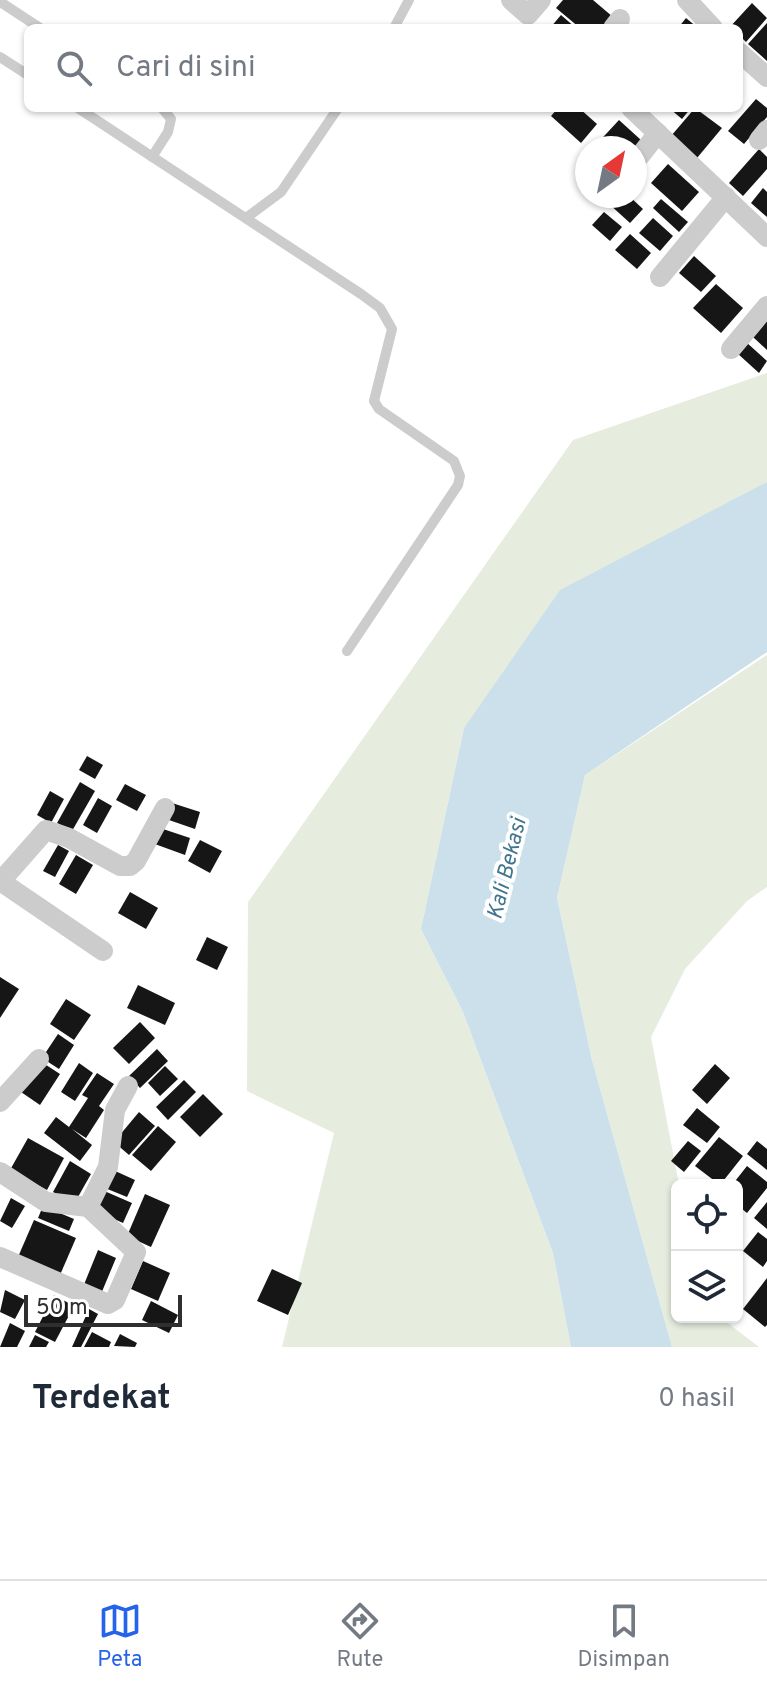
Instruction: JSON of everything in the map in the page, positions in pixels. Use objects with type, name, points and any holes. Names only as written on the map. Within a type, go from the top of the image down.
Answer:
[{"type":"street","points":[[511,0],[537,14]]},
{"type":"street","points":[[687,0],[709,24]]},
{"type":"street","points":[[743,56],[767,77]]},
{"type":"street","points":[[642,112],[658,133],[767,237]]},
{"type":"street","points":[[647,147],[658,133]]},
{"type":"street","points":[[660,277],[726,197]]},
{"type":"street","points":[[731,349],[767,306]]},
{"type":"street","points":[[103,951],[0,881],[46,830],[69,838],[120,866],[130,866],[136,861],[165,808]]},
{"type":"street","points":[[0,1102],[39,1059]]},
{"type":"street","points":[[88,1207],[108,1167],[115,1110],[128,1086]]},
{"type":"street","points":[[0,1172],[46,1202],[88,1207],[136,1252],[111,1304],[0,1257]]},
{"type":"lane","points":[[396,24],[409,0]]},
{"type":"lane","points":[[2,3],[34,24]]},
{"type":"lane","points":[[0,57],[24,72]]},
{"type":"lane","points":[[84,112],[380,308],[392,329],[373,395],[376,406],[454,461],[460,476],[458,485],[347,651]]},
{"type":"lane","points":[[152,157],[168,132],[171,119],[165,112]]},
{"type":"lane","points":[[246,218],[281,192],[335,112]]},
{"type":"shaded area","points":[[767,373],[767,482],[691,524],[464,728],[421,929],[463,1012],[553,1253],[571,1347],[282,1347],[334,1133],[247,1091],[248,902],[573,440]]},
{"type":"shaded area","points":[[767,655],[767,887],[747,901],[685,969],[651,1037],[678,1179],[671,1179],[671,1323],[728,1323],[759,1347],[672,1347],[592,1060],[557,898],[585,775]]},
{"type":"water","name":"Kali Bekasi","points":[[767,482],[767,652],[585,775],[557,898],[592,1060],[672,1347],[571,1347],[553,1253],[463,1012],[421,929],[464,728],[560,590]]},
{"type":"building","points":[[563,0],[593,0],[613,17],[607,24],[575,24],[556,8]]},
{"type":"building","points":[[752,3],[767,18],[746,42],[743,39],[743,24],[733,24]]},
{"type":"building","points":[[561,15],[571,24],[553,24]]},
{"type":"building","points":[[767,23],[767,61],[748,44]]},
{"type":"building","points":[[756,99],[767,108],[767,117],[744,144],[728,131]]},
{"type":"building","points":[[554,112],[584,112],[597,124],[587,136],[575,138],[551,116]]},
{"type":"building","points":[[674,112],[688,112],[682,119]]},
{"type":"building","points":[[692,112],[700,112],[722,128],[697,158],[671,136]]},
{"type":"building","points":[[619,120],[637,136],[604,136]]},
{"type":"building","points":[[759,149],[767,157],[767,169],[743,196],[729,183]]},
{"type":"building","points":[[668,164],[699,192],[682,211],[651,183]]},
{"type":"building","points":[[763,188],[767,192],[767,217],[751,203]]},
{"type":"building","points":[[661,199],[688,222],[679,232],[653,208]]},
{"type":"building","points":[[614,208],[642,208],[630,223]]},
{"type":"building","points":[[604,212],[622,227],[610,241],[592,225]]},
{"type":"building","points":[[653,218],[673,236],[660,251],[639,233]]},
{"type":"building","points":[[630,234],[651,253],[637,269],[615,250]]},
{"type":"building","points":[[694,256],[716,276],[701,292],[679,273]]},
{"type":"building","points":[[716,284],[743,308],[721,333],[693,308]]},
{"type":"building","points":[[767,321],[767,350],[753,337]]},
{"type":"building","points":[[746,342],[767,361],[759,373],[737,353]]},
{"type":"building","points":[[87,756],[103,765],[95,779],[79,770]]},
{"type":"building","points":[[80,782],[95,791],[72,831],[57,823]]},
{"type":"building","points":[[125,784],[146,795],[137,811],[116,800]]},
{"type":"building","points":[[50,791],[64,799],[51,823],[37,815]]},
{"type":"building","points":[[98,798],[112,806],[97,833],[83,825]]},
{"type":"building","points":[[172,803],[200,812],[195,829],[166,819]]},
{"type":"building","points":[[157,827],[190,838],[185,855],[152,843]]},
{"type":"building","points":[[200,840],[222,851],[210,873],[188,861]]},
{"type":"building","points":[[58,845],[69,851],[55,877],[43,871]]},
{"type":"building","points":[[76,855],[93,865],[76,894],[59,884]]},
{"type":"building","points":[[130,892],[158,908],[146,929],[118,913]]},
{"type":"building","points":[[207,937],[228,947],[217,970],[196,960]]},
{"type":"building","points":[[0,977],[19,989],[0,1018]]},
{"type":"building","points":[[138,985],[175,1003],[165,1025],[127,1008]]},
{"type":"building","points":[[66,999],[91,1015],[74,1040],[50,1024]]},
{"type":"building","points":[[140,1022],[155,1038],[129,1064],[113,1048]]},
{"type":"building","points":[[58,1034],[74,1045],[59,1069],[42,1058]]},
{"type":"building","points":[[157,1049],[168,1061],[140,1088],[129,1076]]},
{"type":"building","points":[[40,1061],[60,1074],[40,1105],[21,1092]]},
{"type":"building","points":[[79,1063],[93,1073],[75,1101],[61,1092]]},
{"type":"building","points":[[715,1064],[730,1078],[707,1104],[692,1090]]},
{"type":"building","points":[[165,1066],[178,1079],[160,1096],[148,1083]]},
{"type":"building","points":[[97,1073],[114,1084],[99,1106],[104,1110],[86,1138],[72,1129],[92,1145],[80,1161],[44,1133],[56,1117],[69,1127],[88,1098],[82,1095]]},
{"type":"building","points":[[184,1080],[196,1092],[168,1120],[156,1107]]},
{"type":"building","points":[[203,1094],[223,1114],[200,1137],[180,1117]]},
{"type":"building","points":[[697,1108],[720,1127],[707,1143],[683,1125]]},
{"type":"building","points":[[139,1112],[155,1126],[129,1155],[114,1142]]},
{"type":"building","points":[[158,1126],[176,1142],[151,1171],[132,1155]]},
{"type":"building","points":[[719,1137],[743,1156],[725,1179],[712,1179],[695,1166]]},
{"type":"building","points":[[28,1138],[64,1158],[47,1190],[10,1170]]},
{"type":"building","points":[[688,1141],[701,1151],[684,1172],[671,1161]]},
{"type":"building","points":[[757,1141],[767,1149],[767,1170],[747,1154]]},
{"type":"building","points":[[70,1161],[91,1174],[74,1204],[53,1192]]},
{"type":"building","points":[[747,1166],[767,1182],[767,1188],[747,1213],[743,1210],[743,1179],[737,1179]]},
{"type":"building","points":[[113,1170],[135,1180],[127,1197],[105,1188]]},
{"type":"building","points":[[102,1190],[132,1203],[123,1223],[94,1210]]},
{"type":"building","points":[[145,1194],[170,1205],[151,1247],[127,1236]]},
{"type":"building","points":[[11,1198],[25,1206],[12,1228],[0,1221]]},
{"type":"building","points":[[767,1202],[767,1229],[754,1218]]},
{"type":"building","points":[[43,1206],[74,1219],[69,1231],[38,1218]]},
{"type":"building","points":[[34,1220],[76,1238],[60,1275],[18,1257]]},
{"type":"building","points":[[758,1232],[767,1239],[767,1261],[763,1267],[743,1251]]},
{"type":"building","points":[[98,1250],[116,1258],[101,1294],[83,1287]]},
{"type":"building","points":[[143,1261],[170,1273],[158,1301],[131,1289]]},
{"type":"building","points":[[272,1269],[302,1283],[288,1315],[257,1301]]},
{"type":"building","points":[[767,1278],[767,1325],[765,1327],[743,1309]]},
{"type":"building","points":[[5,1290],[25,1300],[15,1319],[0,1312]]},
{"type":"building","points":[[54,1295],[74,1306],[55,1342],[35,1332]]},
{"type":"building","points":[[151,1301],[178,1315],[169,1333],[142,1320]]},
{"type":"building","points":[[89,1309],[98,1314],[81,1347],[72,1347]]},
{"type":"building","points":[[10,1323],[25,1331],[17,1347],[0,1347]]},
{"type":"building","points":[[92,1332],[111,1342],[109,1347],[84,1347]]},
{"type":"building","points":[[120,1334],[137,1343],[135,1347],[114,1346]]},
{"type":"building","points":[[35,1335],[49,1342],[46,1347],[29,1347]]}]
